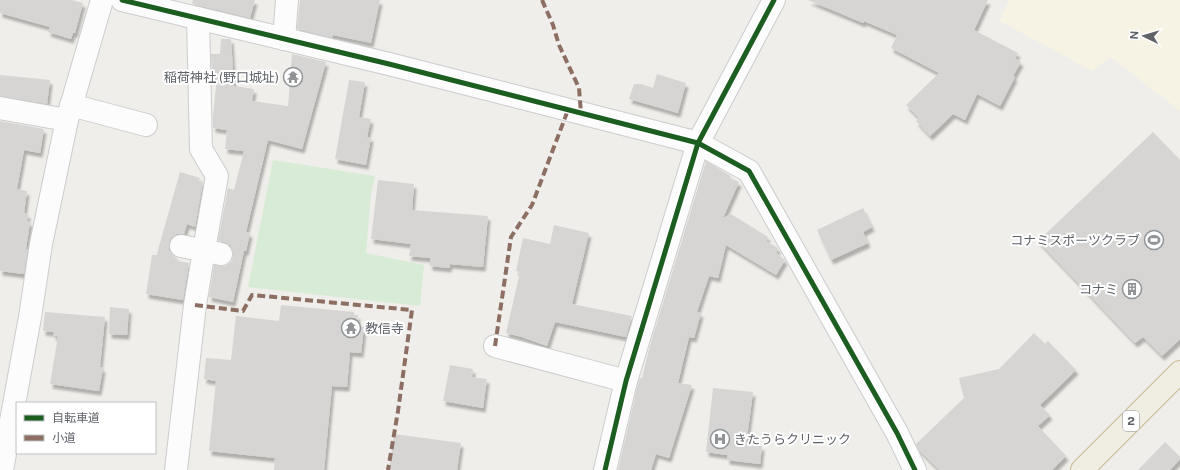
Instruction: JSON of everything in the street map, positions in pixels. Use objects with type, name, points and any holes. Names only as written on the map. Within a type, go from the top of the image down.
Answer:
[{"type":"highway","name":"2","points":[[1082,470],[1180,372]]},
{"type":"street","points":[[2,470],[8,398],[30,317],[41,244],[69,112],[102,0]]},
{"type":"street","points":[[122,0],[396,66],[698,143],[749,171],[893,426],[915,470]]},
{"type":"street","points":[[284,39],[288,0]]},
{"type":"street","points":[[605,470],[626,381],[698,143],[774,0]]},
{"type":"street","points":[[176,470],[194,312],[213,252],[217,176],[201,149],[198,18]]},
{"type":"street","points":[[0,108],[69,112],[146,125]]},
{"type":"street","points":[[181,246],[213,252]]},
{"type":"street","points":[[496,346],[626,381]]},
{"type":"shaded area","points":[[1009,0],[1180,0],[1180,111],[1111,57],[1092,71],[1000,21]]},
{"type":"green space","points":[[273,160],[375,176],[371,194],[366,253],[424,265],[420,306],[248,287]]},
{"type":"building","points":[[0,0],[72,0],[83,3],[75,33],[73,33],[71,39],[48,32],[50,27],[0,13]]},
{"type":"building","points":[[193,0],[255,0],[250,18],[192,4]]},
{"type":"building","points":[[300,0],[380,0],[371,43],[333,35],[332,38],[297,29]]},
{"type":"building","points":[[808,0],[988,0],[974,30],[1018,53],[1015,58],[1021,62],[1000,106],[977,94],[965,120],[953,114],[930,136],[916,121],[919,118],[906,105],[939,73],[891,48],[897,35],[864,21],[863,23]]},
{"type":"building","points":[[221,39],[231,39],[234,86],[254,89],[252,101],[288,106],[292,54],[326,62],[302,149],[268,140],[246,232],[250,233],[246,251],[244,251],[233,302],[209,297],[214,265],[225,266],[231,262],[233,257],[233,250],[230,245],[218,241],[228,188],[234,190],[244,151],[225,149],[227,130],[213,128],[217,77],[212,77],[211,54],[220,54]]},
{"type":"building","points":[[657,74],[686,83],[678,113],[629,99],[634,84],[641,84],[653,88]]},
{"type":"building","points":[[0,75],[50,80],[47,104],[0,96]]},
{"type":"building","points":[[349,80],[365,82],[359,117],[371,119],[367,137],[371,137],[366,165],[335,159]]},
{"type":"building","points":[[0,121],[44,129],[40,153],[24,150],[17,189],[27,191],[24,213],[28,214],[27,221],[30,222],[24,274],[0,271]]},
{"type":"building","name":"コナミ","points":[[1153,132],[1180,160],[1180,339],[1162,356],[1143,337],[1135,343],[1038,241]]},
{"type":"building","points":[[706,161],[731,176],[730,178],[739,182],[723,218],[731,214],[768,237],[766,241],[778,248],[776,253],[785,260],[776,275],[726,245],[718,278],[709,276],[697,312],[701,313],[694,338],[689,337],[678,383],[692,385],[669,458],[656,454],[651,470],[618,470],[638,384],[640,378],[642,378],[649,349]]},
{"type":"building","points":[[180,172],[200,178],[199,181],[203,182],[195,227],[187,224],[184,234],[177,234],[171,238],[169,244],[169,250],[172,255],[177,258],[177,261],[189,263],[183,300],[146,294],[152,255],[157,255]]},
{"type":"building","points":[[378,180],[414,184],[412,210],[488,216],[483,267],[450,264],[449,268],[430,266],[430,258],[409,256],[411,244],[371,239]]},
{"type":"building","points":[[863,208],[872,227],[863,232],[868,243],[831,260],[817,230]]},
{"type":"building","points":[[554,225],[589,233],[572,304],[632,316],[626,337],[555,322],[547,346],[506,333],[520,272],[516,271],[523,238],[550,244]]},
{"type":"building","points":[[281,305],[354,312],[354,315],[358,315],[356,326],[364,327],[361,353],[350,352],[347,387],[332,386],[324,470],[274,470],[275,458],[209,451],[216,381],[204,379],[206,358],[231,360],[236,316],[279,321]]},
{"type":"building","points":[[110,307],[129,309],[127,335],[109,334]]},
{"type":"building","points":[[45,312],[105,317],[100,367],[103,368],[99,391],[50,384],[58,336],[53,336],[54,332],[43,331]]},
{"type":"building","points":[[1034,333],[1045,344],[1048,341],[1076,370],[1040,405],[1050,415],[1038,426],[1066,456],[1052,470],[939,470],[918,449],[916,444],[964,398],[959,378],[999,369]]},
{"type":"building","points":[[450,365],[473,369],[472,377],[487,379],[483,408],[443,401]]},
{"type":"building","name":"きたうらクリニック","points":[[713,388],[753,392],[746,445],[762,446],[760,464],[727,460],[727,455],[706,452]]},
{"type":"building","points":[[394,434],[461,443],[457,470],[389,470]]},
{"type":"building","points":[[1165,442],[1180,457],[1180,459],[1170,470],[1138,470]]},
{"type":"marked path","points":[[542,0],[553,25],[559,45],[579,88],[581,113]]},
{"type":"marked path","points":[[289,76],[291,80]]},
{"type":"marked path","points":[[495,346],[511,237],[532,205],[568,110]]},
{"type":"marked path","points":[[195,305],[243,311],[252,295],[412,310],[388,470]]},
{"type":"cycle path","points":[[122,0],[389,64],[698,143],[749,171],[897,433],[915,470]]},
{"type":"cycle path","points":[[605,470],[626,381],[698,143],[774,0]]},
{"type":"place","name":"稲荷神社 (野口城址)","points":[[293,77]]},
{"type":"place","name":"コナミスポーツクラブ","points":[[1154,240]]},
{"type":"place","name":"コナミ","points":[[1132,289]]},
{"type":"place","name":"教信寺","points":[[351,328]]},
{"type":"place","name":"きたうらクリニック","points":[[720,439]]}]
